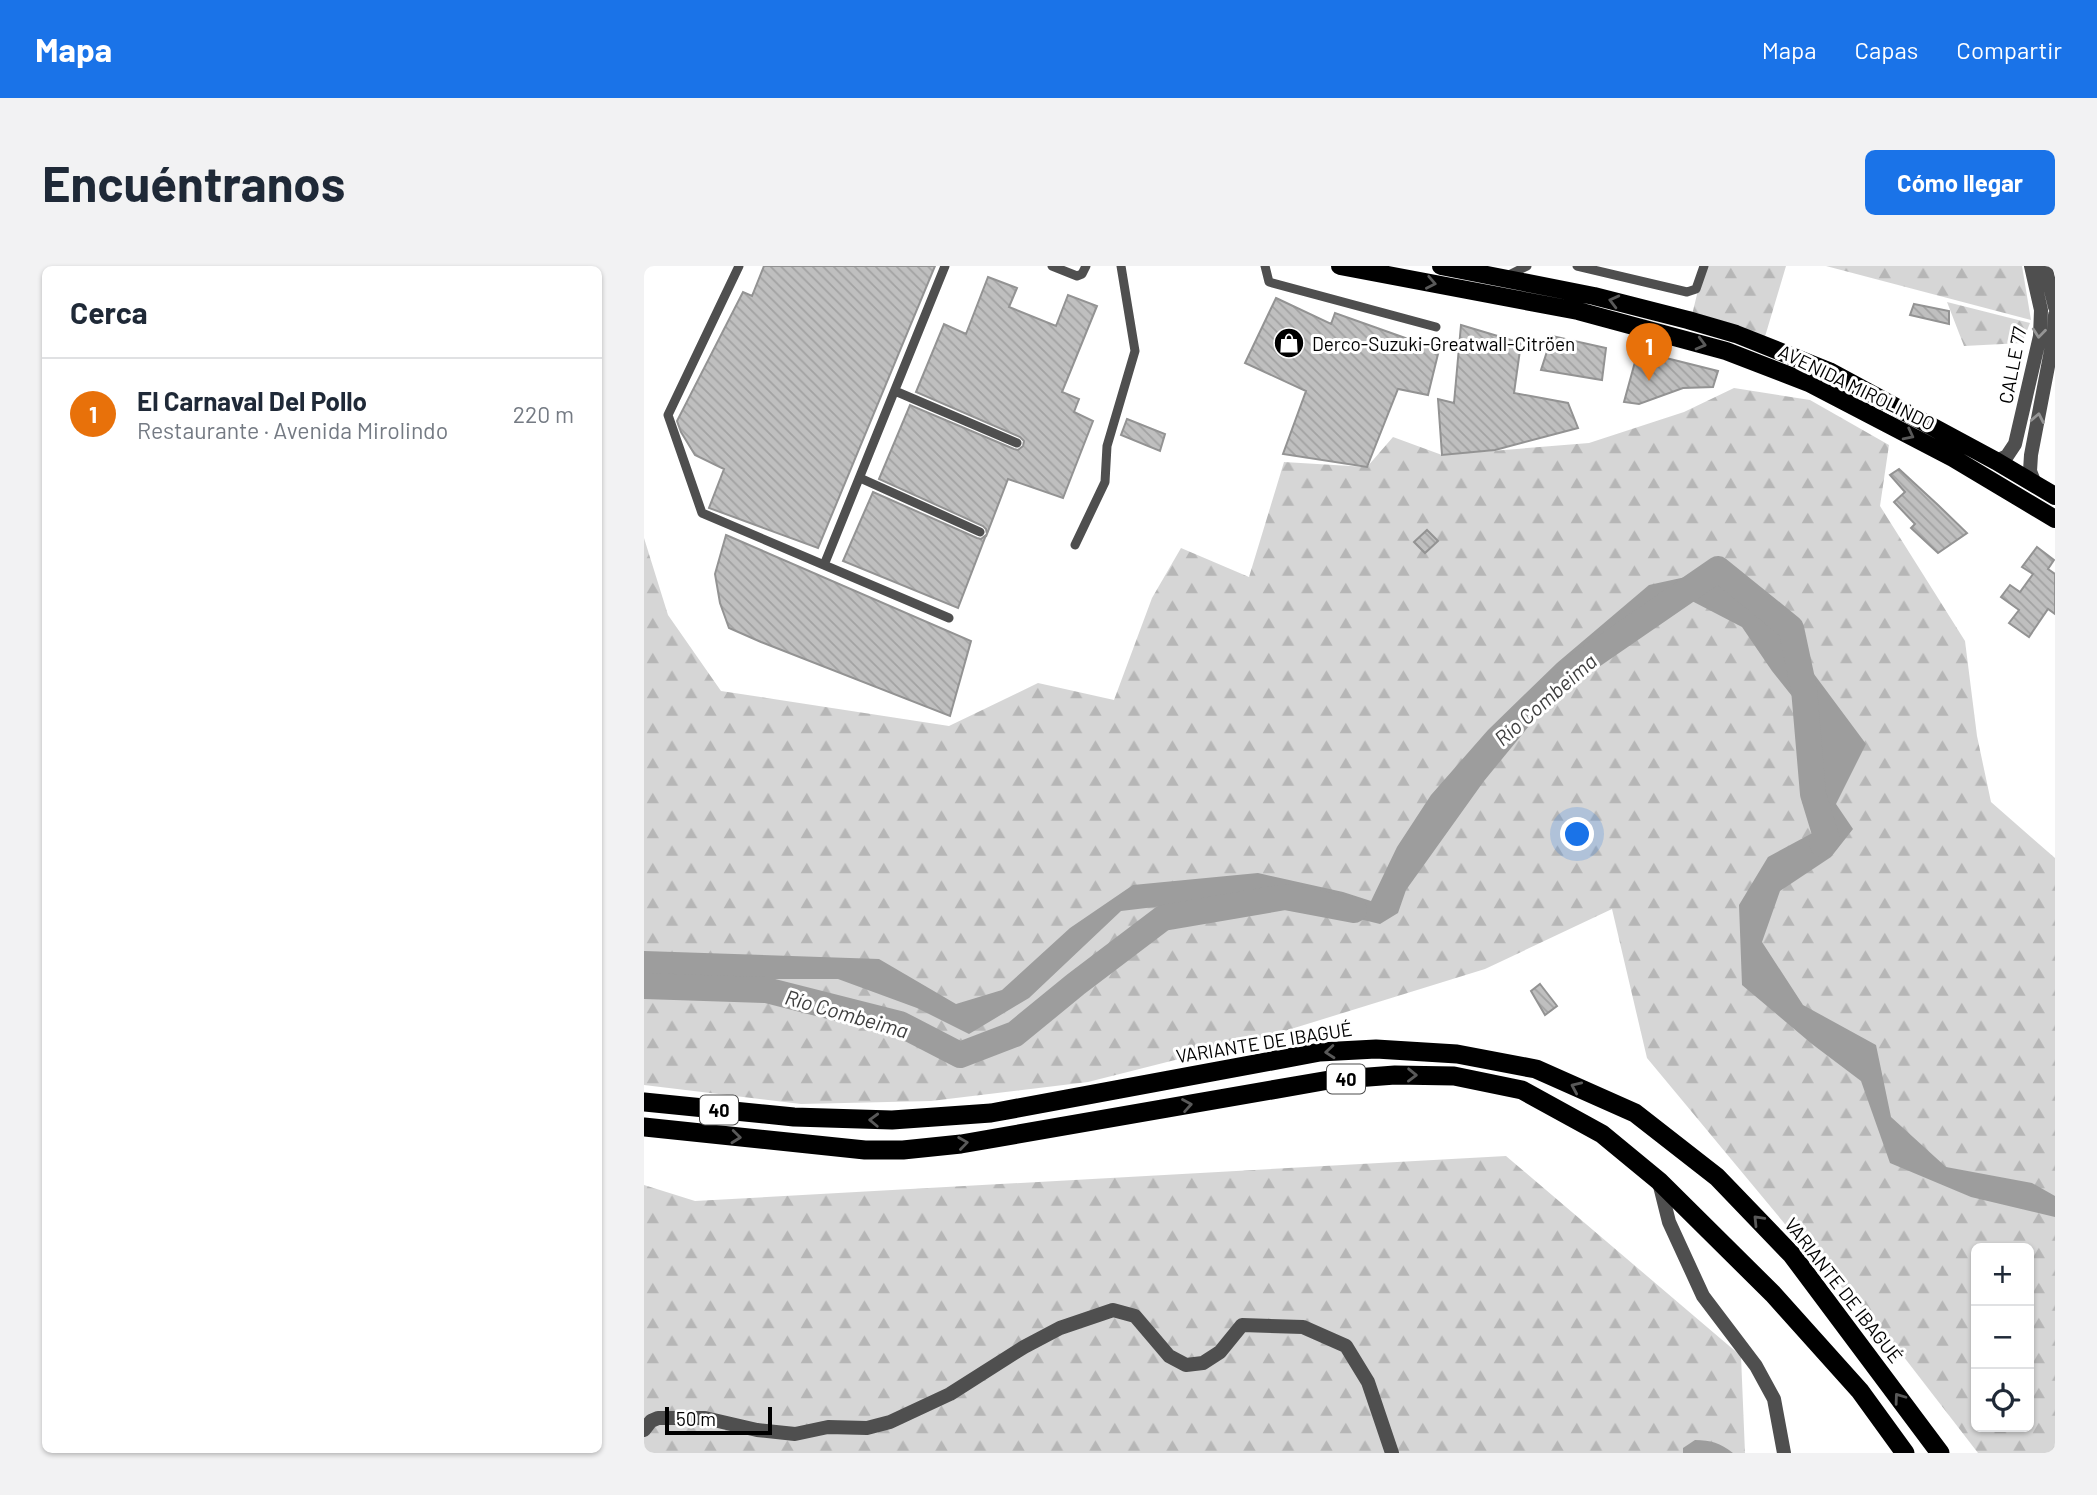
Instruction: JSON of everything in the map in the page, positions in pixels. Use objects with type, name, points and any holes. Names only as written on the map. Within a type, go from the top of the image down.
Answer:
[{"type":"highway","name":"VARIANTE DE IBAGUÉ","points":[[644,1102],[793,1117],[905,1119],[991,1113],[1320,1052],[1376,1049],[1457,1054],[1536,1069],[1635,1113],[1717,1177],[1792,1255],[1940,1453]]},
{"type":"highway","name":"40","points":[[644,1127],[831,1147],[903,1150],[961,1144],[1329,1080],[1395,1075],[1454,1076],[1522,1090],[1602,1133],[1659,1181],[1773,1294],[1860,1391],[1905,1453]]},
{"type":"main road","name":"AVENIDA MIROLINDO","points":[[1340,266],[1577,311],[1726,351],[1809,383],[1953,457],[2055,519]]},
{"type":"main road","name":"AVENIDA MIROLINDO","points":[[1441,266],[1594,296],[1736,334],[1829,371],[2055,496]]},
{"type":"street","name":"CALLE 77","points":[[2034,266],[2055,307]]},
{"type":"street","name":"CALLE 77","points":[[1996,461],[2007,456],[2015,444],[2040,336],[2040,310],[2034,266]]},
{"type":"street","name":"CALLE 77","points":[[2035,484],[2030,471],[2031,455],[2054,335],[2055,315]]},
{"type":"street","points":[[1659,1181],[1669,1222],[1703,1296],[1756,1366],[1774,1399],[1784,1453]]},
{"type":"street","points":[[644,1430],[650,1421],[658,1418],[705,1418],[757,1430],[795,1434],[828,1427],[867,1428],[890,1422],[950,1394],[1024,1347],[1060,1328],[1113,1310],[1135,1315],[1169,1356],[1186,1365],[1203,1363],[1220,1352],[1242,1325],[1303,1326],[1346,1346],[1368,1382],[1392,1453]]},
{"type":"lane","points":[[739,266],[668,415],[702,513],[948,618]]},
{"type":"lane","points":[[824,565],[945,266]]},
{"type":"lane","points":[[1052,266],[1077,276],[1082,274],[1086,266]]},
{"type":"lane","points":[[1075,545],[1105,481],[1107,446],[1135,351],[1121,266]]},
{"type":"lane","points":[[1265,266],[1269,282],[1436,327]]},
{"type":"lane","points":[[1504,277],[1527,266]]},
{"type":"lane","points":[[1577,266],[1687,292],[1696,289],[1704,266]]},
{"type":"lane","points":[[895,391],[1017,443]]},
{"type":"lane","points":[[860,478],[980,532]]},
{"type":"green space","points":[[1704,266],[1786,266],[1761,350],[1689,327]]},
{"type":"green space","points":[[1826,266],[2022,266],[2031,320]]},
{"type":"green space","points":[[1947,302],[2030,323],[2022,343],[1964,346]]},
{"type":"green space","points":[[1734,388],[1810,400],[1889,445],[1880,506],[1965,641],[1977,736],[1991,802],[2055,858],[2055,1453],[1978,1453],[1890,1339],[1804,1247],[1647,1058],[1612,909],[1485,969],[1262,1038],[1088,1082],[931,1101],[801,1104],[644,1085],[644,538],[668,615],[721,691],[949,726],[1038,683],[1114,700],[1152,598],[1181,548],[1249,577],[1284,462],[1367,467],[1393,437],[1442,455],[1589,443],[1684,412]]},
{"type":"green space","points":[[1506,1156],[1741,1356],[1745,1453],[644,1453],[644,1185],[695,1201]]},
{"type":"water","points":[[1704,573],[1772,598],[1811,670],[1866,744],[1836,804],[1853,829],[1831,857],[1780,891],[1762,942],[1803,1005],[1876,1045],[1891,1117],[1946,1167],[2032,1183],[2055,1196],[2055,1217],[1971,1197],[1890,1163],[1861,1081],[1742,985],[1739,905],[1768,857],[1818,830],[1819,730],[1772,671],[1742,627],[1688,599],[1621,627],[1529,726],[1484,781],[1406,890],[1398,913],[1380,924],[1347,916],[1302,896],[1232,919],[1188,903],[1121,911],[1029,998],[969,1034],[917,1008],[838,979],[644,979],[644,951],[879,959],[956,1004],[1002,990],[1070,928],[1133,885],[1258,873],[1371,901],[1397,847],[1431,795],[1488,730],[1557,663],[1649,585]]},
{"type":"water","points":[[1695,1440],[1715,1443],[1733,1453],[1683,1453],[1683,1448]]},
{"type":"building","points":[[764,266],[935,266],[818,548],[709,508],[724,469],[695,455],[677,421],[743,292],[752,296]]},
{"type":"building","points":[[988,277],[1017,288],[1009,307],[1056,326],[1068,295],[1097,306],[1062,392],[1079,399],[1074,412],[1093,421],[1063,498],[1008,479],[987,534],[983,526],[879,479],[910,405],[1014,449],[1018,450],[1023,446],[1024,441],[1020,437],[916,392],[944,324],[966,334]]},
{"type":"building","points":[[1276,298],[1331,324],[1335,313],[1439,350],[1428,395],[1398,389],[1367,467],[1283,454],[1306,391],[1245,363]]},
{"type":"building","points":[[1914,304],[1949,311],[1949,324],[1910,315]]},
{"type":"building","points":[[1461,325],[1521,343],[1514,393],[1568,403],[1578,428],[1495,450],[1442,455],[1438,399],[1454,403]]},
{"type":"building","points":[[1552,336],[1606,348],[1602,380],[1541,370]]},
{"type":"building","points":[[1638,351],[1718,371],[1713,387],[1683,388],[1639,404],[1624,402]]},
{"type":"building","points":[[1127,419],[1165,434],[1160,451],[1121,435]]},
{"type":"building","points":[[1899,469],[1967,533],[1938,553],[1911,528],[1915,524],[1894,502],[1905,492],[1890,475]]},
{"type":"building","points":[[873,492],[977,538],[981,539],[986,535],[958,608],[843,561]]},
{"type":"building","points":[[1427,530],[1438,541],[1425,553],[1414,542]]},
{"type":"building","points":[[726,535],[971,641],[950,716],[729,628],[720,603],[715,574]]},
{"type":"building","points":[[2037,547],[2054,560],[2048,569],[2055,574],[2055,614],[2048,609],[2029,637],[2009,623],[2019,610],[2001,597],[2010,585],[2020,592],[2033,574],[2022,567]]},
{"type":"building","points":[[1540,984],[1557,1006],[1545,1015],[1531,991]]},
{"type":"waterway","name":"Río Combeima","points":[[1570,671],[1718,569],[1791,628],[1804,689],[1813,794],[1827,840],[1822,844]]},
{"type":"waterway","name":"Río Combeima","points":[[644,986],[766,990],[900,1024],[960,1055],[1015,1034],[1163,918],[1285,897],[1354,910]]},
{"type":"place","name":"Derco-Suzuki-Greatwall-Citröen","points":[[1289,343]]},
{"type":"place","name":"El Carnaval Del Pollo","points":[[1649,381]]}]
